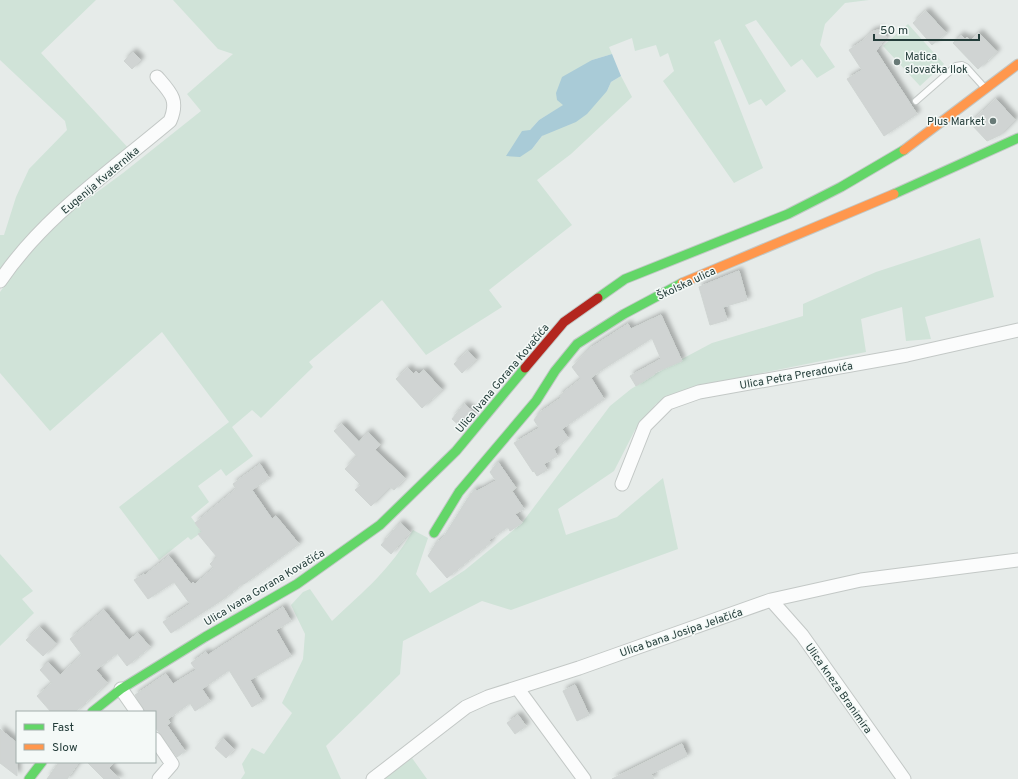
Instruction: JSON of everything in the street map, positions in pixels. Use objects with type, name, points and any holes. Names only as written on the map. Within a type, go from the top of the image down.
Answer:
[{"type":"main road","name":"Ulica Ivana Gorana Kovačića","points":[[93,711],[121,689],[205,637],[297,584],[380,525],[456,451],[506,394],[541,348],[564,322],[596,299],[625,280],[788,214],[841,187],[897,155],[985,88],[1016,70]]},
{"type":"main road","name":"Školska ulica","points":[[434,533],[459,492],[536,401],[555,371],[577,344],[624,314],[687,281],[847,215],[1018,138]]},
{"type":"main road","points":[[29,779],[41,763]]},
{"type":"street","name":"Eugenija Kvaternika","points":[[0,281],[16,259],[51,219],[170,121],[175,110],[175,100],[158,77]]},
{"type":"street","name":"Ulica Petra Preradovića","points":[[622,484],[646,426],[668,403],[699,392],[907,355],[1018,330]]},
{"type":"street","name":"Ulica bana Josipa Jelačića","points":[[373,779],[466,707],[488,697],[518,689],[771,600],[861,580],[1018,560]]},
{"type":"street","name":"Ulica kneza Branimira","points":[[771,600],[802,636],[904,779]]},
{"type":"street","points":[[121,689],[136,711]]},
{"type":"street","points":[[518,689],[584,779]]},
{"type":"street","points":[[156,740],[172,764],[159,779]]},
{"type":"lane","points":[[916,101],[956,66],[962,64],[985,88]]},
{"type":"green space","points":[[0,0],[96,0],[41,53],[131,151],[0,275],[0,235],[4,235],[16,197],[29,169],[67,130],[65,121],[0,60]]},
{"type":"green space","points":[[173,0],[869,0],[845,3],[825,24],[820,45],[835,67],[817,78],[802,59],[791,67],[756,20],[745,25],[786,91],[766,106],[761,99],[749,105],[720,39],[714,42],[763,168],[734,183],[663,81],[674,71],[668,53],[660,57],[656,45],[635,51],[632,38],[609,47],[612,54],[592,60],[564,105],[539,120],[530,130],[532,149],[542,136],[607,91],[611,82],[621,76],[632,97],[571,154],[537,180],[572,225],[489,290],[502,307],[426,355],[382,300],[309,362],[313,367],[261,418],[252,410],[232,427],[253,456],[226,476],[221,469],[198,486],[209,502],[191,517],[202,532],[191,540],[188,537],[159,560],[119,507],[229,422],[162,332],[50,431],[0,373],[0,292],[28,253],[66,215],[123,173],[201,111],[187,94],[233,54],[218,49]]},
{"type":"green space","points":[[908,24],[944,64],[920,86],[883,46]]},
{"type":"green space","points":[[980,238],[994,297],[925,317],[931,339],[906,341],[902,307],[861,319],[866,352],[693,387],[656,404],[635,430],[614,471],[558,509],[566,535],[617,517],[663,478],[678,549],[511,610],[482,601],[403,641],[400,674],[326,746],[341,779],[241,779],[245,773],[242,764],[252,748],[264,754],[292,713],[282,703],[303,659],[305,634],[291,605],[303,592],[310,589],[332,621],[386,568],[405,544],[413,530],[428,538],[416,574],[430,593],[465,570],[522,523],[610,406],[631,389],[665,368],[712,343],[803,316],[803,304],[876,272]]},
{"type":"green space","points":[[0,554],[33,591],[22,599],[34,613],[0,646]]},
{"type":"green space","points":[[412,758],[427,779],[383,779]]},
{"type":"water","points":[[612,54],[621,76],[611,82],[607,91],[587,114],[576,122],[542,136],[532,149],[520,157],[506,156],[522,131],[530,130],[539,120],[563,105],[557,100],[556,93],[562,77],[592,60]]},
{"type":"building","points":[[926,11],[946,33],[932,45],[913,23]]},
{"type":"building","points":[[878,30],[882,31],[886,37],[876,51],[917,114],[884,136],[847,79],[862,70],[849,50],[864,40],[871,32]]},
{"type":"building","points":[[979,33],[997,52],[978,69],[953,43],[961,35],[965,39],[967,37],[970,41]]},
{"type":"building","points":[[133,52],[141,60],[132,69],[124,61]]},
{"type":"building","points":[[996,99],[1015,120],[1000,135],[987,141],[970,123]]},
{"type":"building","points":[[739,271],[747,300],[723,307],[727,320],[710,325],[699,287]]},
{"type":"building","points":[[661,315],[682,361],[654,373],[655,374],[636,386],[630,376],[661,359],[652,338],[591,378],[604,399],[562,429],[568,438],[554,449],[557,456],[544,464],[547,470],[537,476],[514,443],[539,428],[534,420],[539,413],[561,398],[559,396],[581,379],[572,367],[589,349],[628,324],[631,329]]},
{"type":"building","points":[[468,351],[476,360],[462,373],[454,364]]},
{"type":"building","points":[[408,368],[414,374],[416,371],[419,374],[424,370],[442,390],[422,408],[396,379]]},
{"type":"building","points":[[464,404],[475,413],[462,428],[452,419]]},
{"type":"building","points":[[342,424],[359,442],[368,432],[380,445],[375,450],[405,478],[394,490],[390,487],[371,506],[355,490],[361,485],[345,469],[357,456],[334,431]]},
{"type":"building","points":[[498,462],[516,488],[512,491],[524,509],[515,514],[522,523],[510,531],[508,527],[489,540],[491,542],[447,578],[428,556],[436,543],[443,538],[475,489],[477,491],[496,481],[490,472]]},
{"type":"building","points":[[260,464],[269,478],[252,490],[272,519],[276,516],[299,544],[244,584],[243,583],[222,600],[171,633],[163,622],[190,604],[174,582],[148,599],[134,580],[144,574],[145,575],[169,556],[191,584],[193,582],[195,584],[214,568],[210,564],[217,557],[198,534],[202,532],[195,523],[236,489],[233,484]]},
{"type":"building","points":[[400,523],[410,532],[391,554],[381,545]]},
{"type":"building","points":[[283,607],[291,621],[276,630],[291,656],[250,680],[262,701],[252,707],[229,670],[202,689],[210,701],[195,711],[190,703],[168,719],[170,723],[167,725],[185,751],[177,757],[156,728],[156,711],[144,711],[135,695],[166,674],[173,684],[196,670],[191,663],[206,652],[208,655]]},
{"type":"building","points":[[104,610],[129,640],[138,633],[150,647],[127,666],[117,653],[96,670],[107,683],[76,711],[50,711],[37,696],[52,683],[40,670],[48,662],[60,675],[82,655],[70,639]]},
{"type":"building","points":[[40,627],[56,644],[43,656],[26,640]]},
{"type":"building","points":[[575,685],[589,715],[577,721],[563,691]]},
{"type":"building","points":[[518,715],[526,726],[515,734],[507,723]]},
{"type":"building","points":[[0,729],[16,742],[17,776],[0,763]]},
{"type":"building","points":[[223,738],[234,749],[226,758],[215,748]]},
{"type":"building","points":[[682,744],[687,756],[651,774],[654,779],[612,779]]},
{"type":"building","points":[[58,763],[78,763],[67,779],[47,779]]},
{"type":"building","points":[[88,763],[114,763],[109,768],[120,779],[104,779]]},
{"type":"traffic: fast","points":[[894,194],[1018,138]]},
{"type":"traffic: fast","points":[[598,298],[625,279],[788,214],[841,187],[904,150]]},
{"type":"traffic: fast","points":[[434,533],[459,492],[536,401],[555,371],[577,344],[624,314],[682,283]]},
{"type":"traffic: fast","points":[[93,711],[121,689],[205,637],[297,584],[380,525],[456,451],[525,368]]},
{"type":"traffic: fast","points":[[29,779],[41,763]]},
{"type":"traffic: slow","points":[[904,150],[1018,64]]},
{"type":"traffic: slow","points":[[682,283],[894,194]]},
{"type":"traffic: jam","points":[[525,368],[564,322],[598,298]]},
{"type":"place","name":"Matica slovačka Ilok","points":[[897,62]]},
{"type":"place","name":"Plus Market","points":[[993,121]]}]
